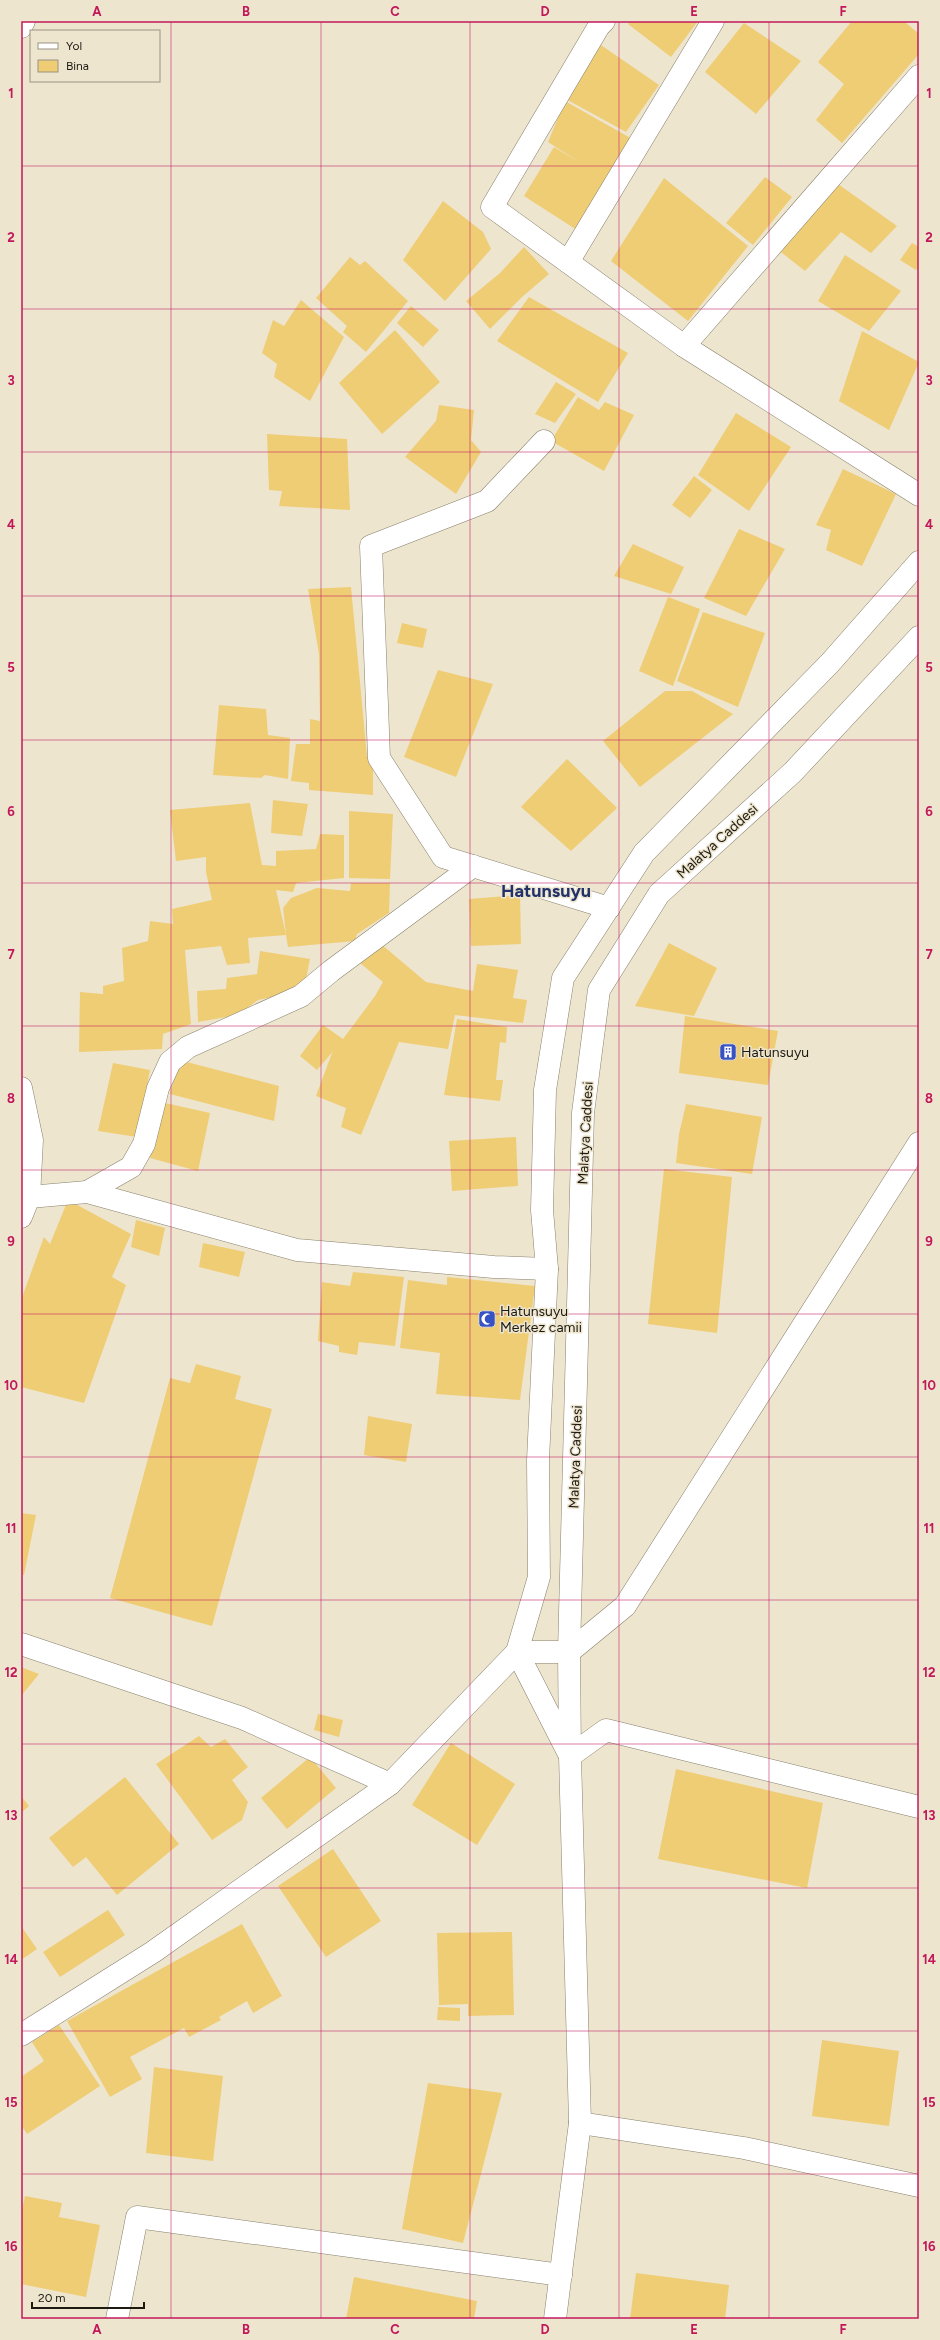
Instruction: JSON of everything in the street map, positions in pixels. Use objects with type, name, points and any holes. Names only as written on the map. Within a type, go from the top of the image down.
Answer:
[{"type":"street","points":[[21,27],[24,21]]},
{"type":"street","points":[[604,21],[599,26],[492,207],[684,346],[919,494]]},
{"type":"street","points":[[568,262],[713,21]]},
{"type":"street","points":[[684,346],[919,76]]},
{"type":"street","points":[[449,884],[443,857],[379,758],[371,546],[487,501],[544,441]]},
{"type":"street","points":[[21,2035],[153,1952],[390,1784],[517,1652],[539,1578],[538,1460],[547,1269],[542,1210],[545,1090],[563,978],[644,853],[830,664],[919,562]]},
{"type":"street","name":"Malatya Caddesi","points":[[555,2319],[580,2124],[570,1756],[570,1652],[583,1113],[599,990],[659,894],[793,772],[919,637]]},
{"type":"street","points":[[443,857],[609,908]]},
{"type":"street","points":[[87,1192],[131,1167],[144,1144],[158,1088],[170,1062],[188,1047],[301,996],[473,866]]},
{"type":"street","points":[[21,1088],[32,1140],[30,1197],[21,1217]]},
{"type":"street","points":[[517,1652],[570,1652],[625,1606],[919,1143]]},
{"type":"street","points":[[30,1197],[87,1192],[297,1250],[494,1267],[547,1269]]},
{"type":"street","points":[[21,1644],[242,1718],[390,1784]]},
{"type":"street","points":[[517,1652],[570,1756],[606,1730],[919,1807]]},
{"type":"street","points":[[580,2124],[744,2148],[919,2186]]},
{"type":"street","points":[[117,2319],[137,2217],[560,2275]]},
{"type":"building","points":[[630,21],[698,21],[671,57],[628,24]]},
{"type":"building","points":[[852,21],[904,21],[919,34],[919,54],[842,143],[816,120],[844,84],[818,62]]},
{"type":"building","points":[[744,23],[801,61],[756,114],[705,72]]},
{"type":"building","points":[[595,41],[659,85],[626,132],[562,97]]},
{"type":"building","points":[[565,101],[634,140],[580,232],[524,196],[554,147],[579,162],[548,142]]},
{"type":"building","points":[[765,177],[792,197],[753,245],[726,223]]},
{"type":"building","points":[[664,178],[748,246],[688,321],[611,261]]},
{"type":"building","points":[[838,184],[897,226],[871,253],[841,232],[805,271],[777,249]]},
{"type":"building","points":[[443,201],[483,232],[491,249],[445,301],[403,260]]},
{"type":"building","points":[[912,243],[919,247],[919,267],[916,270],[900,260]]},
{"type":"building","points":[[524,247],[549,274],[522,297],[490,329],[466,301],[500,273]]},
{"type":"building","points":[[845,255],[901,291],[869,331],[818,301]]},
{"type":"building","points":[[350,257],[360,265],[365,261],[408,301],[366,352],[343,332],[347,326],[316,298]]},
{"type":"building","points":[[529,297],[628,353],[598,402],[497,341]]},
{"type":"building","points":[[301,300],[344,337],[310,401],[274,377],[277,364],[262,353],[273,320],[284,326]]},
{"type":"building","points":[[411,306],[439,330],[423,347],[397,323]]},
{"type":"building","points":[[395,330],[440,382],[382,434],[339,383]]},
{"type":"building","points":[[862,331],[919,362],[889,430],[839,401]]},
{"type":"building","points":[[556,382],[576,394],[555,423],[535,414]]},
{"type":"building","points":[[578,397],[599,410],[605,402],[634,415],[604,471],[551,441]]},
{"type":"building","points":[[439,405],[474,410],[471,440],[481,452],[456,494],[405,457],[436,421]]},
{"type":"building","points":[[736,413],[791,447],[749,511],[698,475]]},
{"type":"building","points":[[267,434],[347,439],[350,510],[279,506],[282,491],[269,490]]},
{"type":"building","points":[[843,469],[896,494],[862,566],[826,550],[831,530],[816,525]]},
{"type":"building","points":[[694,476],[712,490],[690,518],[672,505]]},
{"type":"building","points":[[739,529],[785,549],[746,616],[704,598]]},
{"type":"building","points":[[633,544],[684,567],[671,594],[614,576]]},
{"type":"building","points":[[351,587],[367,757],[373,757],[373,795],[309,790],[309,783],[291,781],[296,744],[310,744],[310,719],[320,721],[319,654],[308,589]]},
{"type":"building","points":[[668,597],[700,609],[673,686],[639,671]]},
{"type":"building","points":[[703,612],[765,633],[738,707],[677,681]]},
{"type":"building","points":[[402,623],[427,629],[423,648],[397,643]]},
{"type":"building","points":[[438,670],[493,684],[456,777],[404,757]]},
{"type":"building","points":[[665,691],[692,691],[733,714],[640,787],[603,741]]},
{"type":"building","points":[[219,705],[266,709],[268,735],[290,738],[288,779],[265,775],[261,778],[213,775]]},
{"type":"building","points":[[567,759],[617,808],[571,851],[521,807]]},
{"type":"building","points":[[273,800],[308,804],[302,836],[271,833]]},
{"type":"building","points":[[250,803],[262,865],[276,866],[276,851],[316,849],[320,834],[344,835],[344,878],[296,883],[293,892],[276,890],[286,935],[248,938],[250,963],[227,965],[221,946],[185,950],[191,1024],[163,1034],[162,1049],[79,1052],[80,992],[103,994],[103,986],[124,981],[122,948],[148,941],[150,921],[173,924],[172,909],[212,900],[206,872],[206,857],[176,861],[170,810]]},
{"type":"building","points":[[349,811],[393,814],[390,879],[349,878]]},
{"type":"building","points":[[351,883],[390,883],[389,913],[357,934],[355,941],[288,947],[283,908],[291,898],[317,888],[350,891]]},
{"type":"building","points":[[520,895],[521,944],[471,946],[469,899]]},
{"type":"building","points":[[669,943],[717,968],[694,1016],[635,1006]]},
{"type":"building","points":[[381,944],[426,982],[473,991],[477,964],[518,970],[513,998],[527,1000],[523,1023],[455,1015],[448,1049],[399,1042],[361,1135],[341,1127],[346,1108],[316,1096],[332,1053],[336,1048],[317,1070],[300,1056],[323,1025],[343,1039],[375,996],[383,982],[360,963]]},
{"type":"building","points":[[260,951],[310,959],[305,984],[287,994],[258,1000],[238,1015],[198,1022],[197,991],[226,989],[227,978],[257,974]]},
{"type":"building","name":"Hatunsuyu","points":[[685,1016],[778,1031],[768,1085],[679,1073]]},
{"type":"building","points":[[457,1019],[507,1027],[506,1043],[500,1042],[496,1080],[503,1080],[500,1101],[444,1095]]},
{"type":"building","points":[[179,1060],[279,1086],[274,1121],[170,1094]]},
{"type":"building","points":[[113,1063],[150,1070],[137,1137],[98,1131]]},
{"type":"building","points":[[165,1103],[210,1113],[198,1171],[150,1158]]},
{"type":"building","points":[[686,1104],[762,1117],[752,1174],[676,1163],[679,1134]]},
{"type":"building","points":[[516,1137],[518,1186],[452,1191],[449,1141]]},
{"type":"building","points":[[664,1169],[732,1177],[717,1333],[648,1324]]},
{"type":"building","points":[[68,1200],[131,1234],[112,1277],[126,1285],[84,1403],[21,1387],[21,1300],[44,1237],[50,1244]]},
{"type":"building","points":[[136,1220],[165,1228],[159,1256],[131,1247]]},
{"type":"building","points":[[203,1243],[245,1252],[239,1277],[199,1267]]},
{"type":"building","points":[[353,1272],[404,1277],[395,1346],[359,1342],[357,1355],[339,1352],[339,1346],[318,1341],[322,1282],[350,1286]]},
{"type":"building","name":"Hatunsuyu Merkez camii","points":[[447,1277],[535,1286],[520,1400],[436,1394],[440,1353],[400,1348],[408,1280],[447,1285]]},
{"type":"building","points":[[196,1364],[241,1376],[235,1399],[272,1409],[212,1626],[110,1598],[170,1378],[190,1383]]},
{"type":"building","points":[[368,1416],[412,1424],[406,1462],[364,1455]]},
{"type":"building","points":[[21,1513],[36,1515],[24,1575],[21,1574]]},
{"type":"building","points":[[21,1667],[39,1674],[21,1696]]},
{"type":"building","points":[[318,1714],[343,1720],[339,1737],[314,1730]]},
{"type":"building","points":[[199,1736],[211,1747],[225,1739],[248,1767],[232,1780],[248,1802],[242,1820],[212,1840],[156,1764]]},
{"type":"building","points":[[451,1743],[515,1784],[477,1845],[412,1805]]},
{"type":"building","points":[[310,1757],[336,1788],[287,1829],[261,1798]]},
{"type":"building","points":[[676,1769],[823,1803],[807,1888],[658,1859]]},
{"type":"building","points":[[125,1777],[179,1844],[117,1895],[86,1857],[73,1867],[49,1838]]},
{"type":"building","points":[[21,1796],[29,1806],[21,1813]]},
{"type":"building","points":[[333,1849],[381,1921],[326,1957],[278,1886]]},
{"type":"building","points":[[108,1910],[125,1935],[60,1977],[43,1952]]},
{"type":"building","points":[[242,1924],[282,1996],[253,2013],[247,2001],[219,2017],[221,2020],[189,2037],[184,2028],[130,2057],[142,2079],[110,2097],[67,2021]]},
{"type":"building","points":[[21,1926],[37,1949],[21,1960]]},
{"type":"building","points":[[512,1932],[514,2015],[468,2016],[468,2004],[439,2005],[437,1933]]},
{"type":"building","points":[[438,2007],[460,2008],[460,2021],[437,2020]]},
{"type":"building","points":[[59,2025],[100,2086],[27,2134],[21,2125],[21,2077],[44,2061],[32,2042]]},
{"type":"building","points":[[822,2040],[899,2051],[889,2126],[812,2116]]},
{"type":"building","points":[[154,2067],[223,2076],[213,2161],[146,2153]]},
{"type":"building","points":[[428,2083],[502,2093],[463,2243],[402,2229]]},
{"type":"building","points":[[25,2196],[62,2203],[59,2217],[100,2225],[86,2297],[21,2284],[21,2214]]},
{"type":"building","points":[[636,2273],[729,2285],[725,2319],[630,2319]]},
{"type":"building","points":[[354,2277],[477,2301],[474,2319],[346,2319]]},
{"type":"place","name":"Hatunsuyu","points":[[728,1052]]},
{"type":"place","name":"Hatunsuyu Merkez camii","points":[[487,1319]]},
{"type":"district","name":"Hatunsuyu","points":[[546,891]]}]
